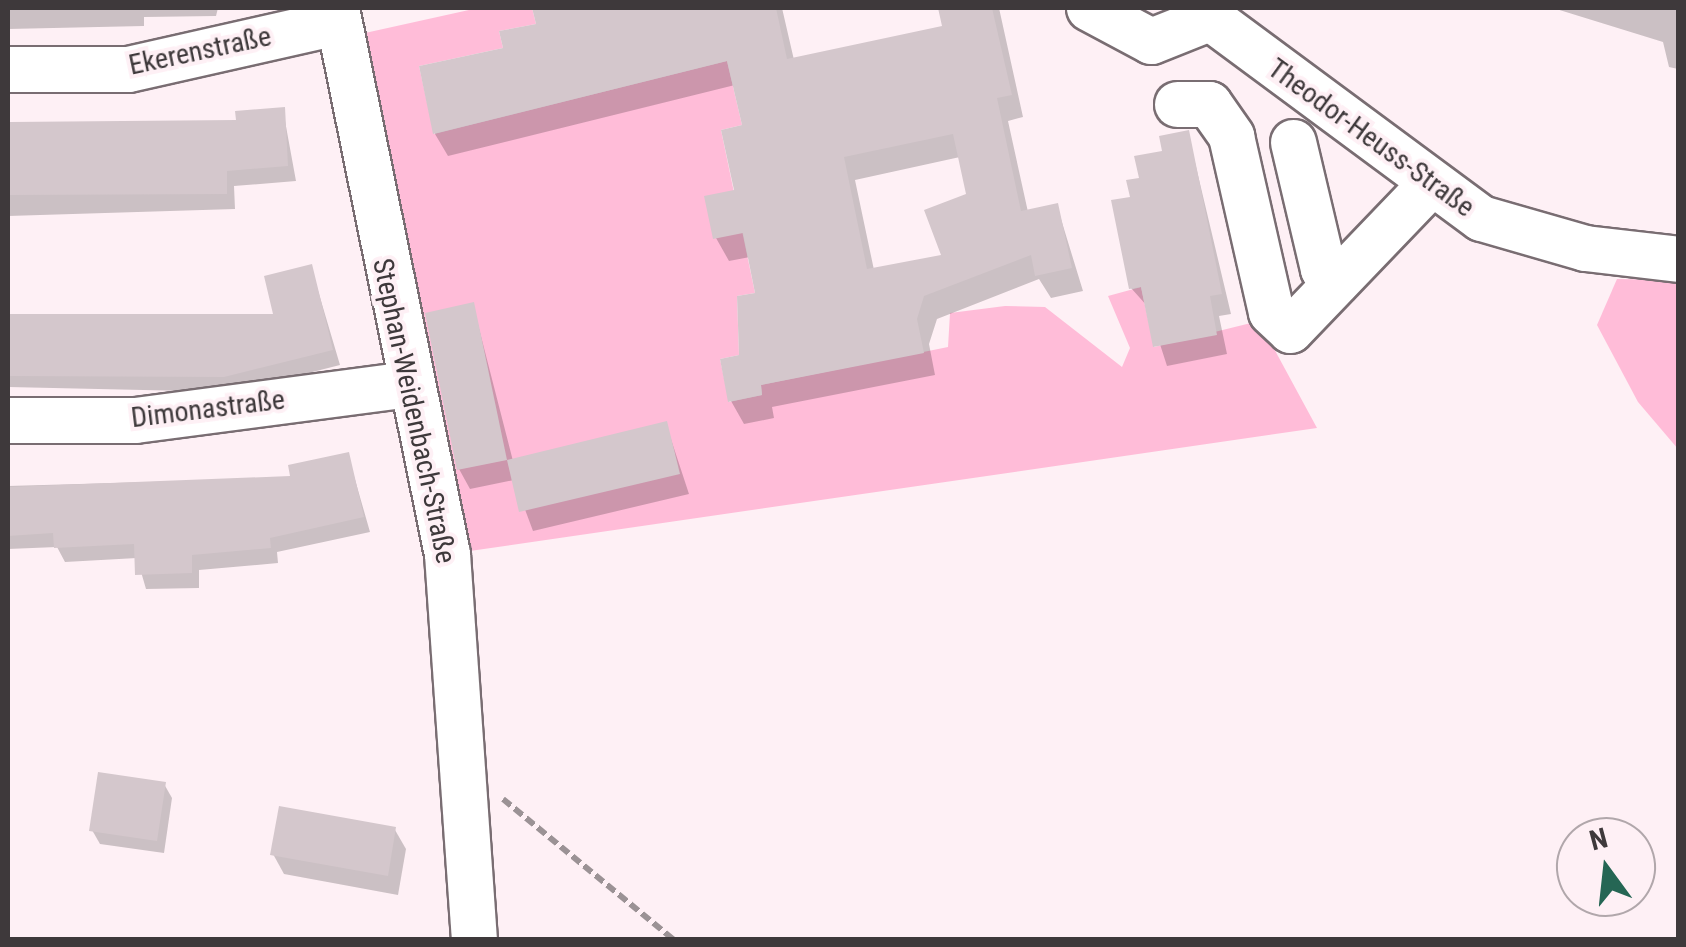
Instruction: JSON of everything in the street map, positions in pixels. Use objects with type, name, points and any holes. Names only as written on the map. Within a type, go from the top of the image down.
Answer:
[{"type":"street","points":[[1089,8],[1151,41],[1203,13]]},
{"type":"street","name":"Theodor-Heuss-Straße","points":[[1203,13],[1481,218],[1584,248],[1678,259]]},
{"type":"street","name":"Ekerenstraße","points":[[8,69],[128,69],[334,15]]},
{"type":"street","name":"Stephan-Weidenbach-Straße","points":[[334,15],[408,384],[447,554],[474,940]]},
{"type":"street","points":[[1177,104],[1210,104],[1231,136],[1280,327],[1290,330],[1431,183]]},
{"type":"street","points":[[1292,142],[1323,269],[1336,282]]},
{"type":"street","name":"Dimonastraße","points":[[8,420],[135,420],[408,384]]},
{"type":"path","points":[[463,767],[674,940]]},
{"type":"shaded area","points":[[478,8],[532,8],[536,24],[499,31],[503,48],[419,66],[434,134],[727,61],[742,125],[721,130],[755,293],[737,296],[739,355],[720,359],[729,402],[762,395],[761,385],[948,347],[950,313],[1005,306],[1045,307],[1122,367],[1130,348],[1108,296],[1141,287],[1154,347],[1259,321],[1317,428],[463,552],[365,33]]},
{"type":"shaded area","points":[[1617,279],[1678,280],[1678,449],[1638,402],[1597,325]]},
{"type":"building","points":[[532,8],[776,8],[787,59],[942,26],[938,8],[992,8],[1012,95],[997,98],[1021,211],[1058,203],[1072,268],[1035,276],[1031,255],[924,296],[917,319],[924,353],[761,385],[762,395],[728,402],[720,359],[739,355],[737,296],[755,293],[743,233],[713,239],[704,196],[734,190],[721,130],[742,125],[727,61],[433,134],[419,66],[503,48],[499,31],[536,24]],"holes":[[[953,134],[966,194],[924,210],[941,255],[867,269],[844,157]]]},
{"type":"building","points":[[285,107],[288,166],[227,171],[227,194],[8,195],[10,122],[236,120],[235,111]]},
{"type":"building","points":[[1189,130],[1222,294],[1210,296],[1217,335],[1153,347],[1141,287],[1129,289],[1111,200],[1130,197],[1126,180],[1139,178],[1134,156],[1162,151],[1159,136]]},
{"type":"building","points":[[312,264],[333,350],[224,377],[8,376],[8,314],[273,314],[264,276]]},
{"type":"building","points":[[474,302],[507,460],[457,470],[425,313]]},
{"type":"building","points":[[667,421],[680,474],[519,512],[507,460]]},
{"type":"building","points":[[349,452],[364,517],[270,538],[271,548],[192,555],[192,573],[135,575],[134,544],[54,548],[53,533],[8,536],[8,487],[290,476],[288,465]]},
{"type":"building","points":[[98,772],[166,782],[157,841],[89,831]]},
{"type":"building","points":[[279,806],[396,827],[388,876],[270,855]]}]
